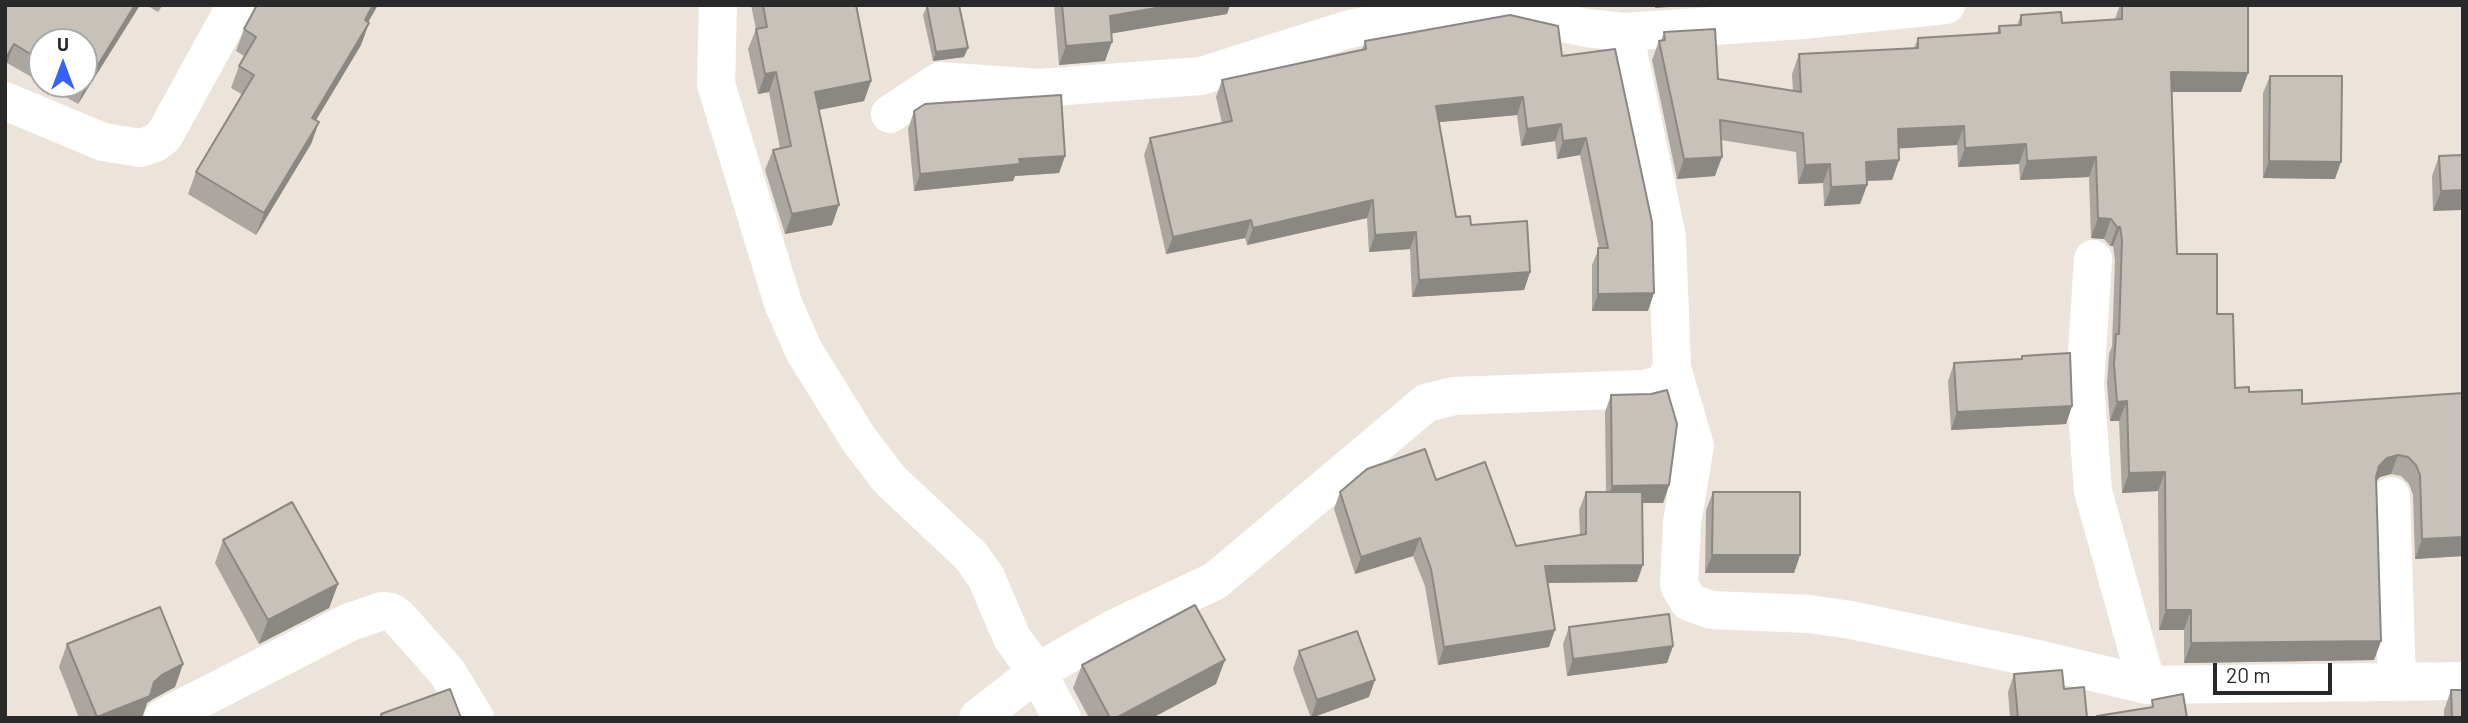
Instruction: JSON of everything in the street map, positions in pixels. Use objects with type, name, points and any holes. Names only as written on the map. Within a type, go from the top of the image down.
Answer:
[{"type":"street","points":[[5,101],[103,142],[140,148],[155,143],[164,136],[236,5]]},
{"type":"street","points":[[718,5],[716,85],[783,303],[804,351],[858,438],[889,479],[971,556],[986,577],[1012,638],[1037,672],[1062,718]]},
{"type":"street","points":[[890,114],[940,81],[1039,88],[1201,76],[1346,30],[1411,16],[1487,6],[1586,28],[1646,22],[1802,20],[1946,5]]},
{"type":"street","points":[[1646,22],[1667,237],[1672,368],[1695,446],[1682,522],[1679,584],[1689,602],[1711,610],[1809,614],[1851,620],[2147,685],[2463,681]]},
{"type":"street","points":[[2093,259],[2085,384],[2093,491],[2147,685]]},
{"type":"street","points":[[978,718],[1037,672],[1113,629],[1215,581],[1426,403],[1454,396],[1644,389],[1663,384],[1672,368]]},
{"type":"street","points":[[2391,496],[2397,682]]},
{"type":"street","points":[[163,718],[350,622],[382,611],[391,612],[398,617],[447,672],[475,718]]},
{"type":"building","points":[[5,5],[135,5],[98,65],[98,28],[28,28],[28,52],[14,44],[7,56]]},
{"type":"building","points":[[257,5],[373,5],[365,20],[369,23],[312,118],[319,122],[264,213],[196,172],[254,75],[239,66],[256,37],[244,29]]},
{"type":"building","points":[[763,5],[856,5],[871,81],[815,92],[839,205],[792,214],[773,150],[791,146],[776,72],[765,74],[756,29],[767,27]]},
{"type":"building","points":[[959,5],[968,48],[936,52],[927,6]]},
{"type":"building","points":[[1062,5],[1173,5],[1110,16],[1112,42],[1066,46]]},
{"type":"building","points":[[2122,5],[2248,5],[2248,73],[2171,72],[2177,254],[2217,254],[2217,314],[2233,314],[2235,388],[2249,387],[2249,392],[2302,390],[2302,404],[2463,393],[2463,537],[2422,539],[2420,475],[2416,465],[2408,457],[2398,455],[2387,458],[2379,466],[2376,477],[2381,641],[2191,643],[2191,610],[2166,610],[2165,472],[2129,473],[2127,401],[2117,402],[2114,364],[2116,334],[2119,334],[2122,240],[2120,227],[2111,219],[2098,218],[2096,157],[2027,161],[2026,144],[1965,148],[1964,126],[1898,129],[1899,160],[1866,162],[1867,185],[1831,187],[1830,164],[1805,165],[1803,133],[1720,120],[1722,157],[1684,159],[1659,41],[1665,40],[1664,32],[1715,29],[1718,79],[1801,92],[1799,54],[1918,48],[1918,38],[2000,33],[1999,26],[2021,25],[2021,15],[2061,12],[2062,23],[2122,19]]},
{"type":"building","points":[[1510,15],[1558,26],[1562,56],[1615,49],[1652,222],[1654,293],[1598,294],[1598,248],[1608,248],[1586,138],[1563,141],[1561,124],[1527,129],[1523,97],[1436,106],[1456,217],[1470,216],[1471,225],[1527,221],[1530,272],[1419,280],[1416,232],[1375,235],[1373,200],[1253,228],[1251,220],[1173,237],[1150,138],[1232,121],[1222,80],[1366,49],[1365,41]]},
{"type":"building","points":[[2270,76],[2342,76],[2341,162],[2269,161]]},
{"type":"building","points":[[1061,95],[1065,156],[1019,159],[1020,164],[920,174],[914,111],[925,104]]},
{"type":"building","points":[[2463,155],[2463,190],[2441,191],[2439,156]]},
{"type":"building","points":[[2070,353],[2072,406],[1957,412],[1954,363]]},
{"type":"building","points":[[1667,390],[1677,424],[1669,485],[1612,486],[1611,395],[1651,394]]},
{"type":"building","points":[[1425,449],[1436,480],[1485,462],[1516,546],[1586,534],[1586,492],[1642,492],[1643,565],[1545,566],[1555,630],[1444,647],[1431,569],[1420,538],[1361,557],[1340,492],[1367,469]]},
{"type":"building","points":[[1713,492],[1800,492],[1800,555],[1712,555]]},
{"type":"building","points":[[292,502],[338,584],[268,620],[223,540]]},
{"type":"building","points":[[1195,605],[1225,660],[1116,718],[1110,718],[1082,665]]},
{"type":"building","points":[[160,607],[183,664],[154,682],[150,696],[97,717],[67,644]]},
{"type":"building","points":[[1669,614],[1673,646],[1573,659],[1569,627]]},
{"type":"building","points":[[1357,631],[1375,680],[1317,700],[1299,651]]},
{"type":"building","points":[[2062,670],[2064,689],[2084,687],[2087,718],[2018,718],[2014,674]]},
{"type":"building","points":[[450,689],[461,718],[382,718],[381,714]]},
{"type":"building","points":[[2451,690],[2463,690],[2463,718],[2452,718]]},
{"type":"building","points":[[2183,694],[2187,718],[2097,718],[2153,707],[2152,700]]}]
